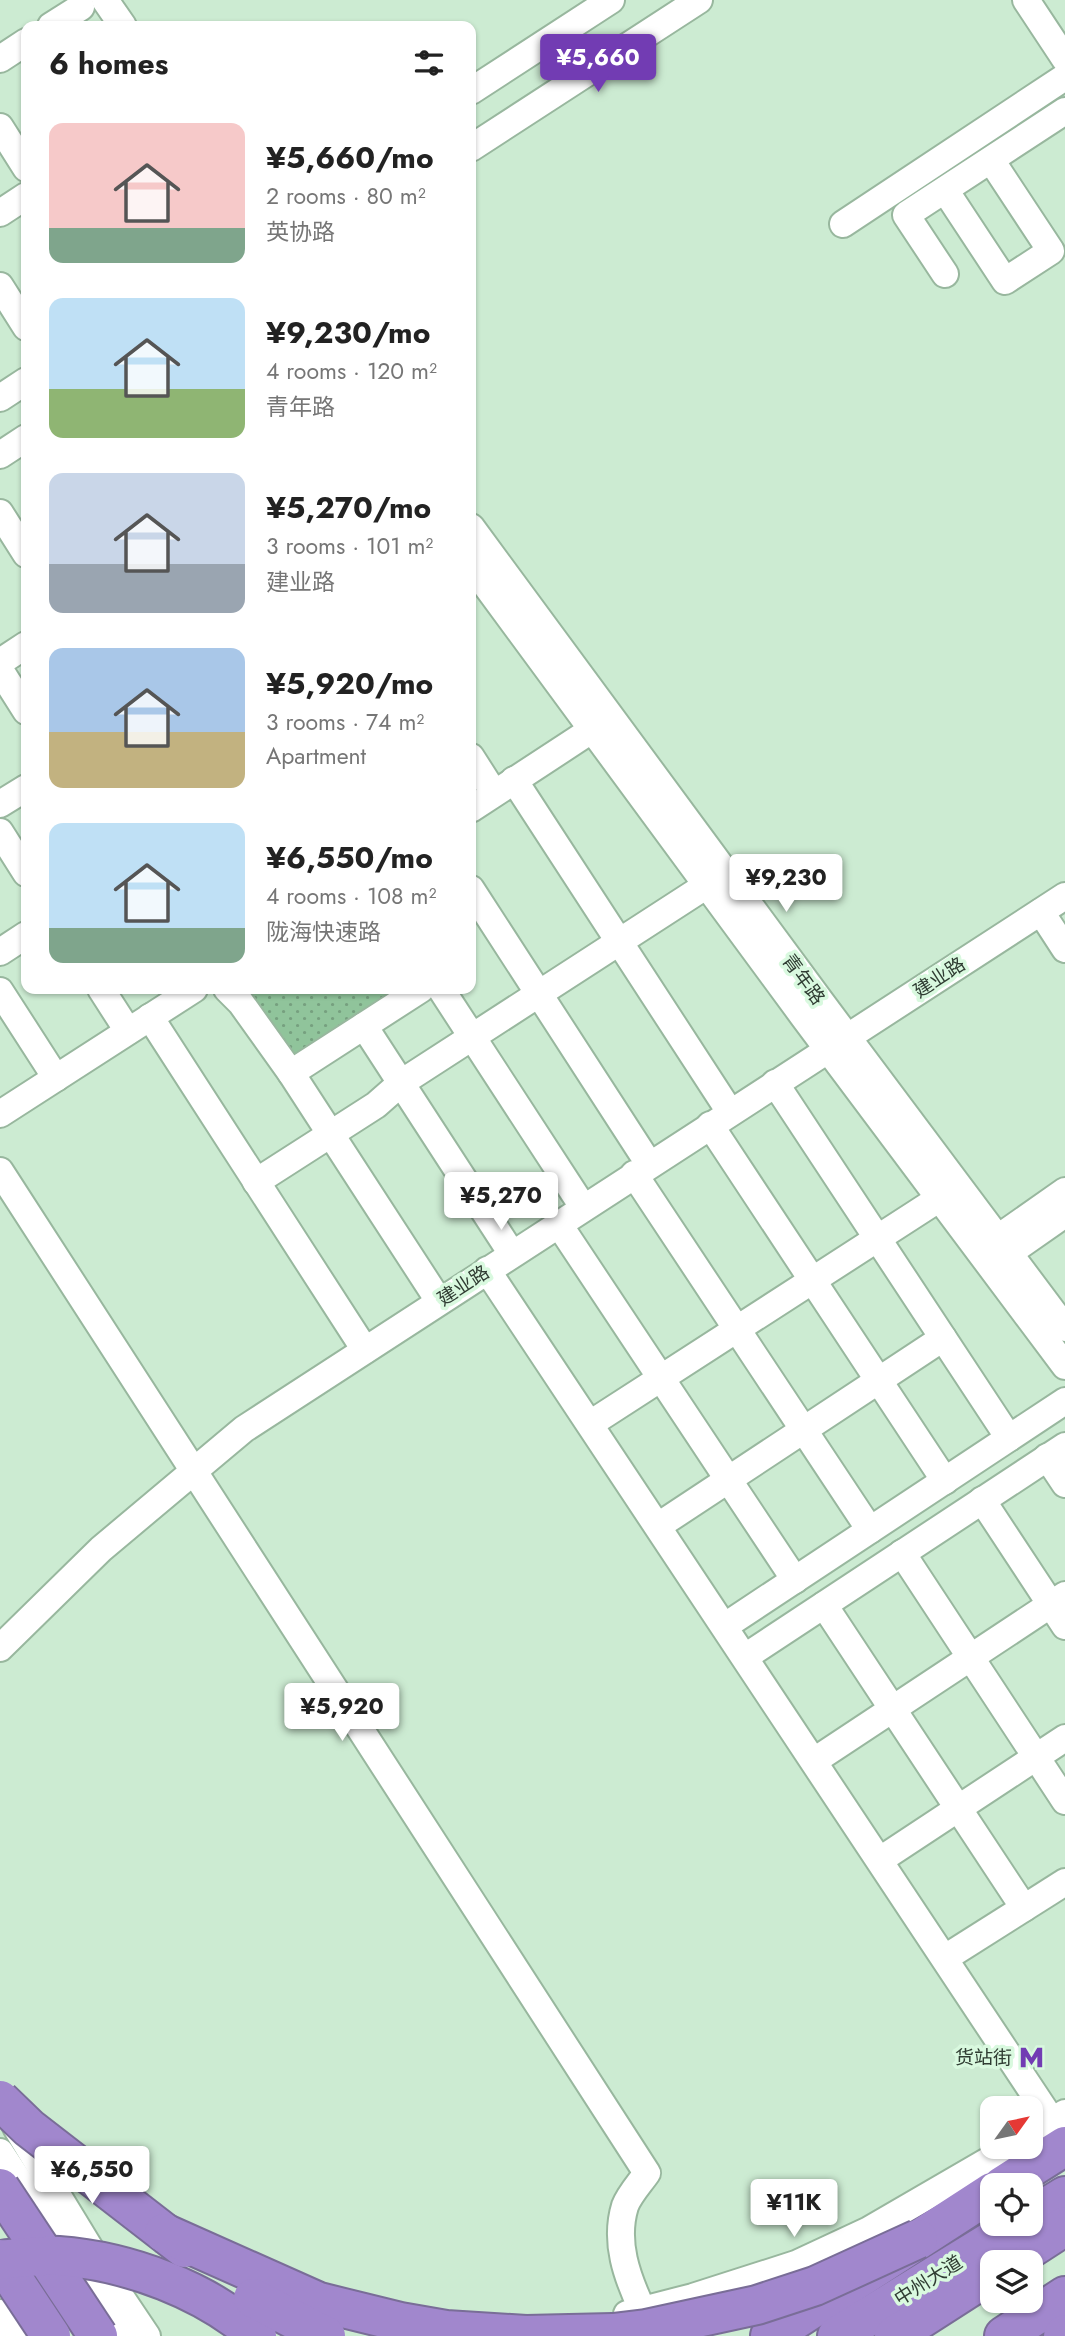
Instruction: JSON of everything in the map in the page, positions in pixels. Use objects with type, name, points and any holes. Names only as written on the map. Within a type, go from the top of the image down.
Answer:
[{"type":"highway","points":[[0,2100],[29,2128],[231,2284],[326,2336]]},
{"type":"highway","points":[[1014,2173],[1053,2129]]},
{"type":"highway","points":[[0,2188],[98,2336]]},
{"type":"highway","points":[[1043,2210],[1065,2196]]},
{"type":"highway","points":[[770,2336],[980,2200]]},
{"type":"highway","points":[[1028,2250],[1065,2226]]},
{"type":"highway","points":[[164,2233],[319,2302],[446,2330],[526,2335],[613,2333],[646,2329],[757,2305],[816,2286],[918,2239]]},
{"type":"highway","name":"中州大道","points":[[837,2336],[999,2236]]},
{"type":"highway","points":[[0,2259],[59,2256],[89,2260],[145,2274],[174,2284],[201,2298],[257,2336]]},
{"type":"highway","points":[[1043,2272],[1065,2258]]},
{"type":"highway","points":[[0,2259],[51,2336]]},
{"type":"highway","name":"中州大道","points":[[894,2336],[980,2281]]},
{"type":"highway","points":[[1004,2336],[1065,2296]]},
{"type":"highway","points":[[943,2336],[980,2312]]},
{"type":"street","points":[[476,88],[611,0]]},
{"type":"street","points":[[476,145],[699,0]]},
{"type":"street","points":[[1026,0],[1065,59]]},
{"type":"street","points":[[62,21],[89,8],[114,21]]},
{"type":"street","points":[[0,59],[21,45]]},
{"type":"street","points":[[843,224],[1065,77]]},
{"type":"street","points":[[945,274],[906,215],[1065,111]]},
{"type":"street","points":[[0,127],[21,160]]},
{"type":"street","points":[[945,190],[1005,281],[1017,274],[1051,251],[990,160]]},
{"type":"street","points":[[0,213],[21,199]]},
{"type":"street","points":[[0,286],[21,319]]},
{"type":"street","points":[[0,398],[21,384]]},
{"type":"street","points":[[0,455],[21,441]]},
{"type":"street","points":[[0,513],[21,546]]},
{"type":"street","name":"青年路","points":[[476,534],[838,1043],[940,1198],[1065,1366]]},
{"type":"street","name":"青年路","points":[[476,572],[707,885],[1004,1246],[1065,1328]]},
{"type":"street","points":[[0,662],[21,648]]},
{"type":"street","points":[[0,670],[21,703]]},
{"type":"street","points":[[476,805],[593,729]]},
{"type":"street","points":[[476,762],[504,787],[619,942],[813,1280],[945,1481]]},
{"type":"street","points":[[0,804],[21,791]]},
{"type":"street","points":[[0,832],[21,865]]},
{"type":"street","points":[[256,1182],[376,1105],[401,1083],[707,885]]},
{"type":"street","name":"建业路","points":[[0,1648],[100,1549],[244,1429],[1065,896]]},
{"type":"street","points":[[476,897],[539,994],[737,1329],[870,1531]]},
{"type":"street","points":[[1041,912],[1065,949]]},
{"type":"street","points":[[0,952],[21,938]]},
{"type":"street","points":[[0,991],[56,1078]]},
{"type":"street","points":[[106,994],[139,1024],[256,1182],[365,1350]]},
{"type":"street","points":[[0,1114],[186,994]]},
{"type":"street","points":[[232,994],[291,1073],[439,1301]]},
{"type":"street","points":[[291,1073],[413,994]]},
{"type":"street","points":[[444,994],[583,1207]]},
{"type":"street","points":[[364,1026],[512,1254]]},
{"type":"street","points":[[775,1083],[1009,1438]]},
{"type":"street","points":[[0,1171],[647,2173],[625,2204],[621,2234],[627,2278],[642,2309]]},
{"type":"street","points":[[1004,1246],[1065,1191]]},
{"type":"street","points":[[590,1424],[940,1198]]},
{"type":"street","points":[[1004,1246],[1065,1214]]},
{"type":"street","points":[[558,1223],[795,1580]]},
{"type":"street","points":[[487,1270],[945,1958],[1053,2129]]},
{"type":"street","points":[[658,1526],[943,1338]]},
{"type":"street","points":[[725,1626],[1065,1401]]},
{"type":"street","points":[[745,1657],[1056,1451],[1065,1484]]},
{"type":"street","points":[[814,1761],[970,1657],[1060,1608],[982,1500]]},
{"type":"street","points":[[902,1553],[1065,1801]]},
{"type":"street","points":[[824,1605],[1024,1908]]},
{"type":"street","points":[[880,1860],[1065,1738]]},
{"type":"street","points":[[945,1958],[1065,1882]]},
{"type":"street","points":[[0,2100],[108,2278],[147,2336]]},
{"type":"street","points":[[0,2152],[121,2336]]},
{"type":"street","points":[[588,2336],[615,2318],[693,2297],[796,2264],[869,2230],[990,2160]]},
{"type":"street","points":[[0,2313],[14,2336]]},
{"type":"green space","points":[[249,994],[391,994],[297,1056],[289,1055]]},
{"type":"place","name":"货站街","points":[[1032,2057]]}]
